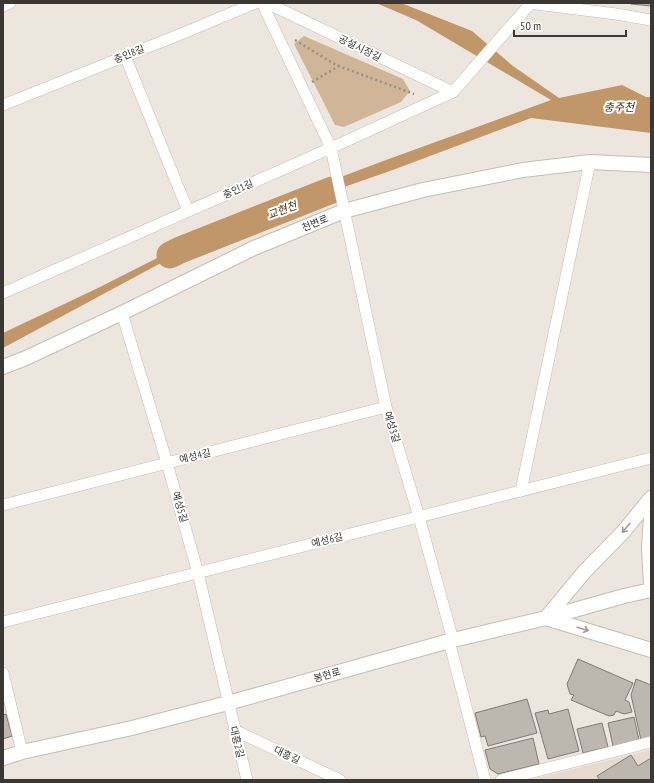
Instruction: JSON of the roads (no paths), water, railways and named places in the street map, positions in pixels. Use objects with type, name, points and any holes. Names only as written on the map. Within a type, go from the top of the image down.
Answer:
[{"type":"street","points":[[3,6],[10,3]]},
{"type":"street","name":"충인8길","points":[[3,105],[255,3]]},
{"type":"street","name":"예성3길","points":[[262,3],[331,148],[386,407],[419,517],[485,780]]},
{"type":"street","name":"공설시장길","points":[[267,3],[453,92]]},
{"type":"street","points":[[531,3],[651,20]]},
{"type":"street","name":"충인1길","points":[[3,293],[331,148],[453,92],[531,3]]},
{"type":"street","points":[[125,56],[188,211]]},
{"type":"street","points":[[521,491],[590,162]]},
{"type":"street","name":"천변로","points":[[3,367],[26,358],[122,313],[254,248],[344,212],[423,190],[523,170],[590,162],[651,165]]},
{"type":"street","name":"예성5길","points":[[122,313],[198,573],[228,703]]},
{"type":"street","name":"예성4길","points":[[3,505],[386,407]]},
{"type":"street","name":"예성6길","points":[[3,622],[651,458]]},
{"type":"street","points":[[651,498],[624,531],[585,571],[546,618],[651,650]]},
{"type":"street","points":[[651,518],[648,548],[651,584]]},
{"type":"street","name":"봉현로","points":[[3,758],[22,752],[132,728],[451,641],[651,590]]},
{"type":"street","points":[[3,673],[22,752]]},
{"type":"street","name":"대흥2길","points":[[228,703],[247,780]]},
{"type":"street","name":"대흥길","points":[[234,730],[340,780]]},
{"type":"street","points":[[501,780],[651,742]]},
{"type":"water","name":"충주천","points":[[376,3],[401,3],[472,31],[513,66],[559,98],[622,85],[646,97],[651,97],[651,133],[531,118],[390,171],[226,228],[3,348],[3,333],[98,288],[250,211],[551,100],[416,20]]},
{"type":"waterway","name":"교현천","points":[[170,255],[332,190]]}]
